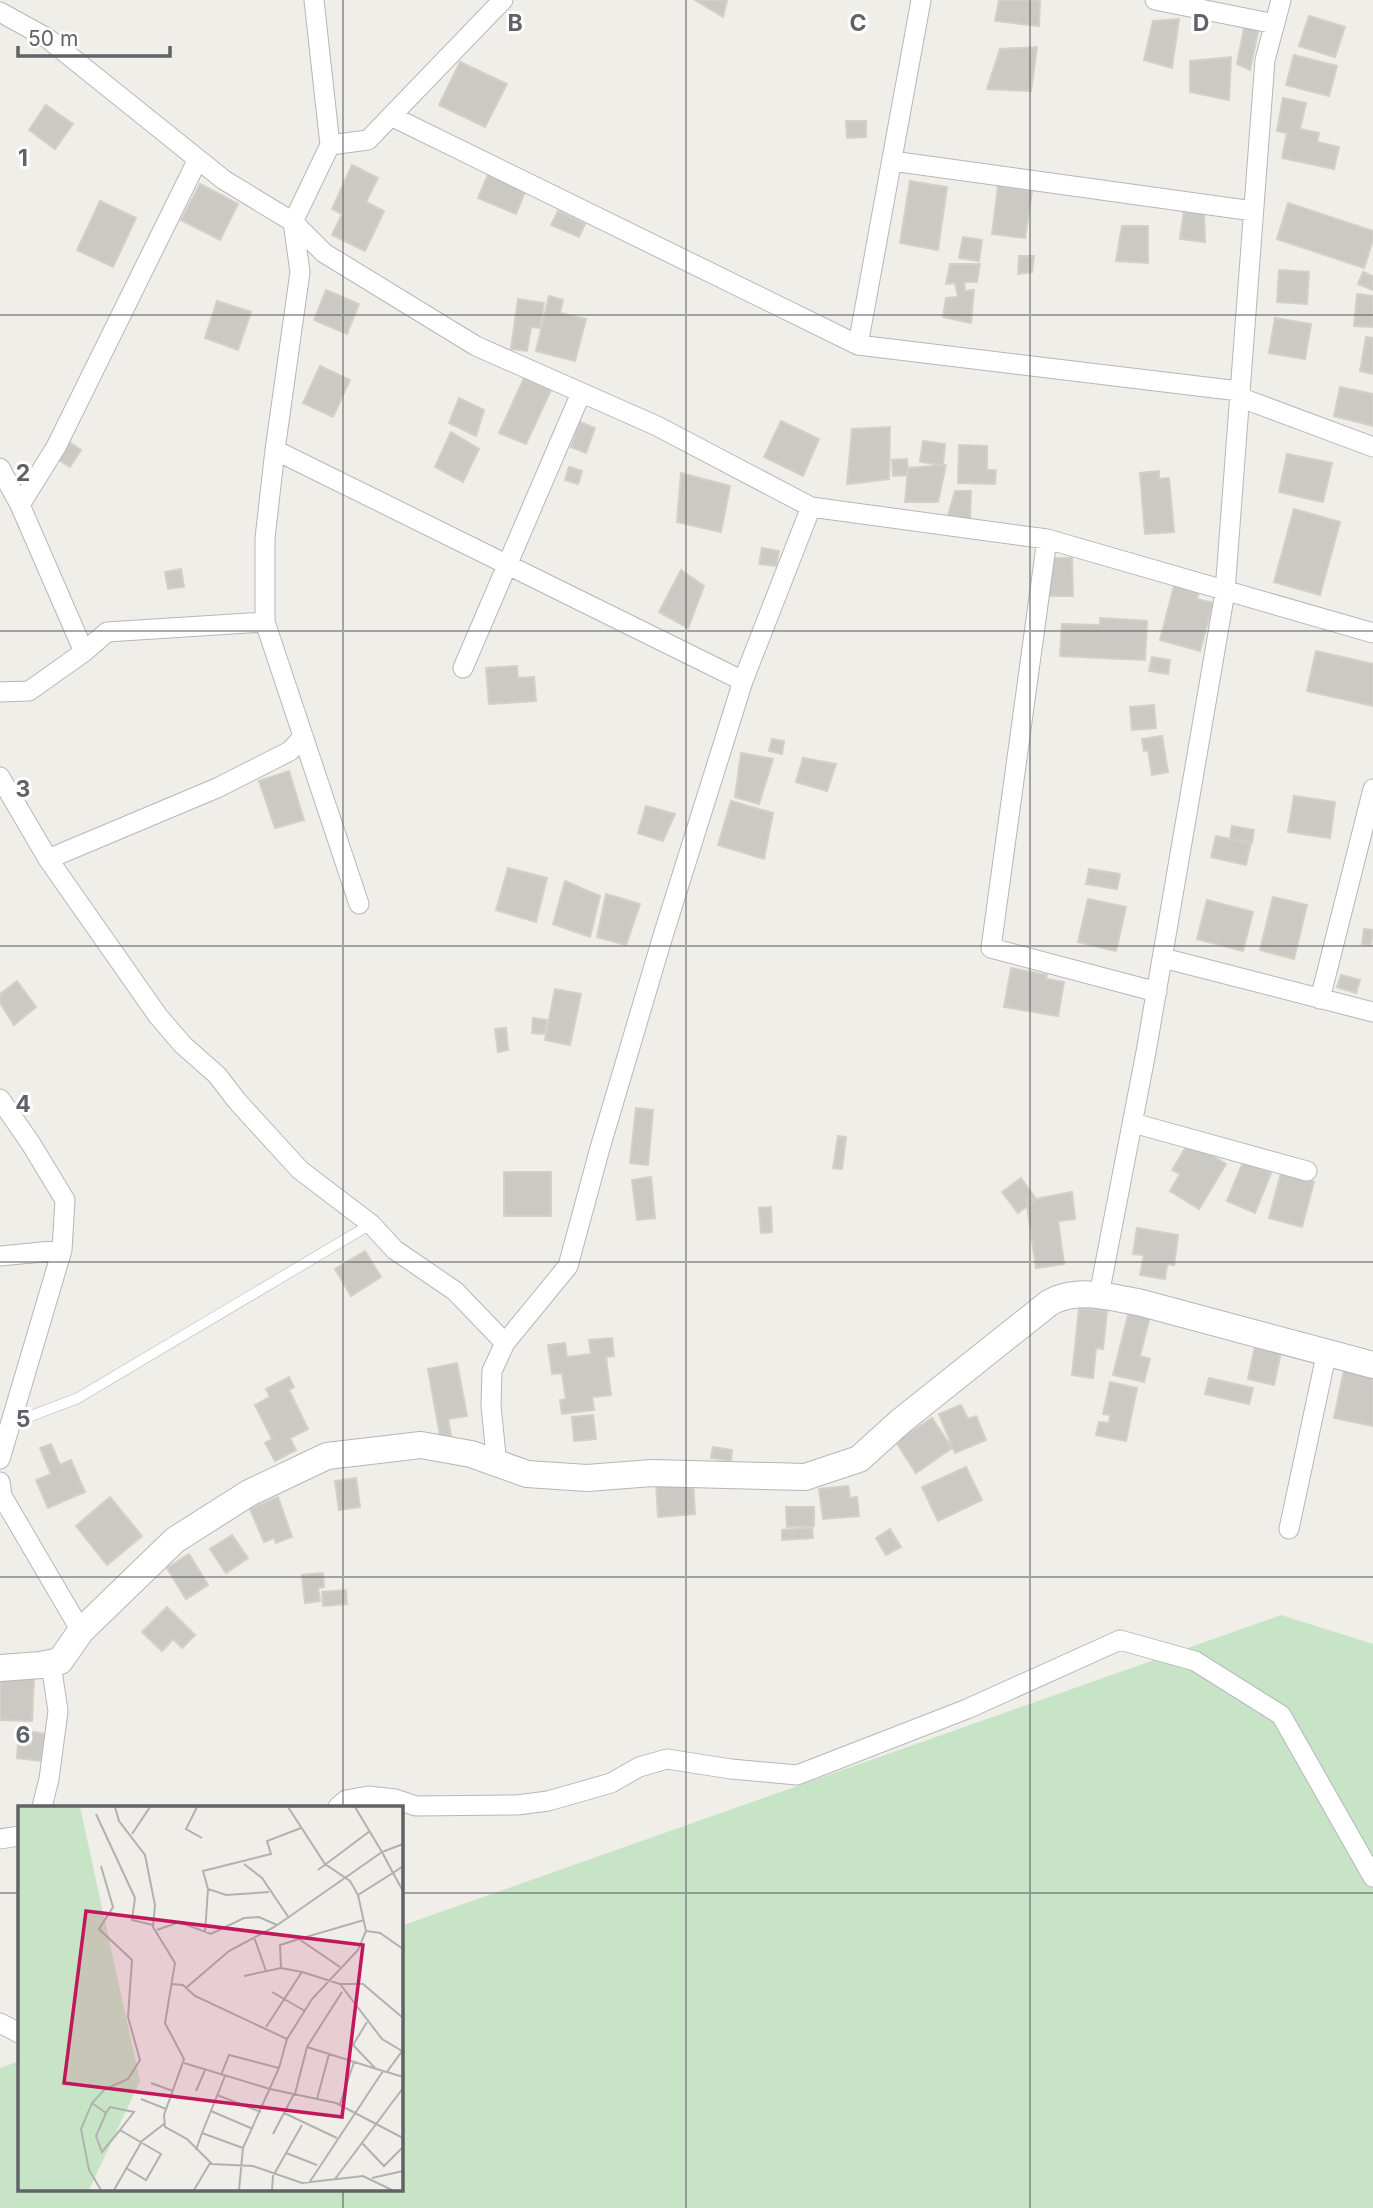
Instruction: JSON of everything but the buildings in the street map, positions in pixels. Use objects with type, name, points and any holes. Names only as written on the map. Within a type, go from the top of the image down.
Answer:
[{"type":"street","points":[[314,0],[330,145],[293,222],[300,272],[265,538],[265,622],[359,904]]},
{"type":"street","points":[[330,145],[368,140],[503,0]]},
{"type":"street","points":[[859,345],[921,0]]},
{"type":"street","points":[[1155,0],[1275,24]]},
{"type":"street","points":[[1099,1295],[1157,992],[1225,592],[1265,60],[1281,0]]},
{"type":"street","points":[[0,12],[47,38],[224,180],[293,222],[324,253],[475,346],[657,426],[811,506],[1047,539],[1373,634]]},
{"type":"street","points":[[391,117],[859,345],[1239,394],[1373,447]]},
{"type":"street","points":[[20,505],[56,447],[198,159]]},
{"type":"street","points":[[892,161],[1253,211]]},
{"type":"street","points":[[463,668],[582,393]]},
{"type":"street","points":[[275,450],[743,681]]},
{"type":"street","points":[[0,468],[20,505],[84,652]]},
{"type":"street","points":[[497,1465],[491,1406],[492,1371],[505,1343],[568,1266],[662,939],[743,681],[811,506]]},
{"type":"street","points":[[1047,539],[991,948],[1157,992]]},
{"type":"street","points":[[0,692],[29,691],[107,632],[265,622]]},
{"type":"street","points":[[48,859],[217,788],[290,751],[303,737]]},
{"type":"street","points":[[0,777],[48,859],[158,1016],[183,1045],[217,1075],[300,1170],[371,1224],[396,1250],[455,1291],[505,1343]]},
{"type":"street","points":[[1321,999],[1373,789]]},
{"type":"street","points":[[1163,958],[1373,1012]]},
{"type":"street","points":[[0,1099],[65,1200],[62,1250],[0,1458]]},
{"type":"street","points":[[1133,1123],[1307,1171]]},
{"type":"street","points":[[0,1256],[62,1250]]},
{"type":"street","points":[[0,1668],[60,1661],[80,1631],[176,1540],[249,1493],[327,1456],[421,1446],[471,1454],[527,1474],[567,1477],[652,1473],[805,1477],[859,1459],[901,1421],[1048,1303],[1066,1294],[1099,1295],[1175,1311],[1373,1365]]},
{"type":"street","points":[[1289,1529],[1327,1351]]},
{"type":"street","points":[[0,1482],[2,1496],[80,1631]]},
{"type":"street","points":[[339,1806],[346,1800],[368,1796],[395,1799],[416,1806],[517,1805],[548,1801],[611,1783],[639,1767],[667,1759],[731,1769],[797,1775],[967,1709],[1120,1640],[1195,1661],[1281,1715],[1373,1877]]},
{"type":"street","points":[[42,1806],[50,1779],[58,1711],[51,1664]]},
{"type":"street","points":[[0,1839],[18,1836]]},
{"type":"street","points":[[0,2024],[18,2033]]},
{"type":"lane","points":[[10,1424],[78,1398],[371,1224]]},
{"type":"green space","points":[[1281,1615],[1373,1644],[1373,2208],[0,2208],[0,2068],[18,2061],[18,2190],[402,2190],[402,1926]]}]
